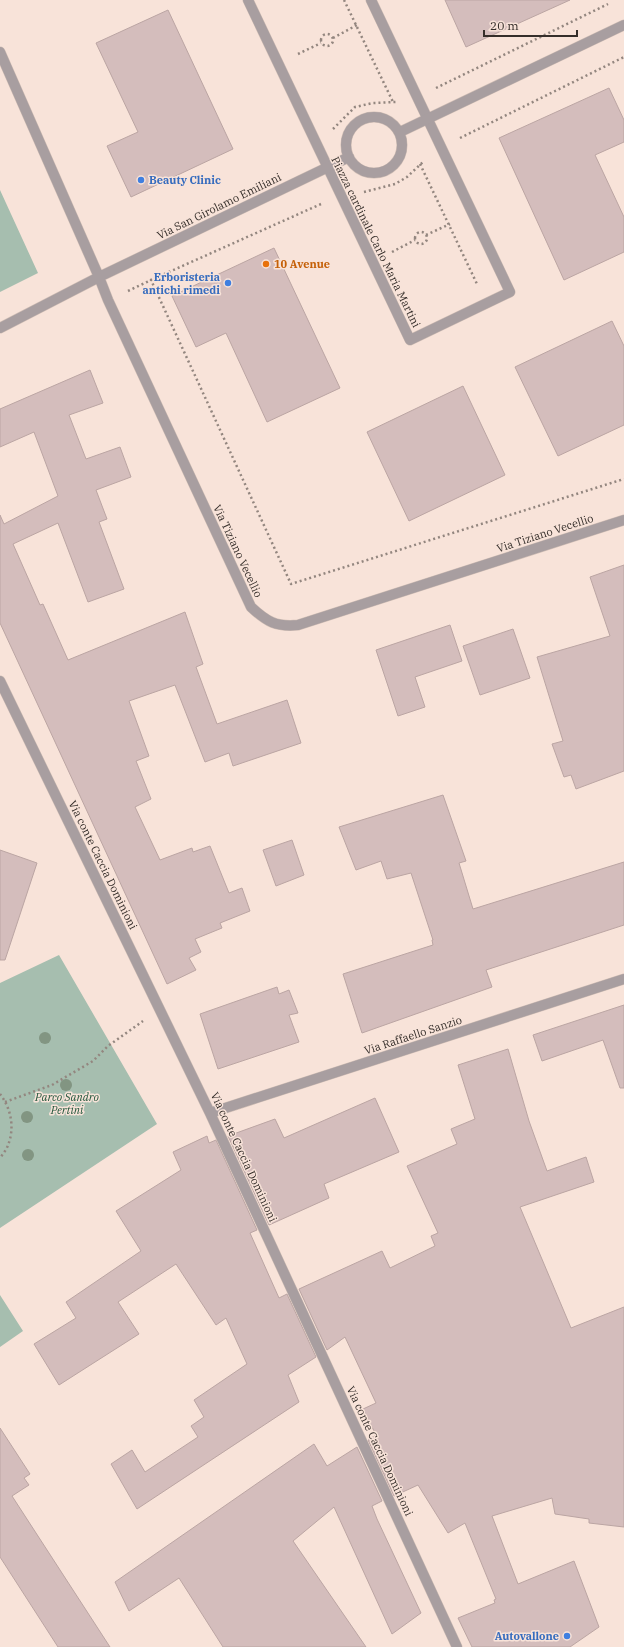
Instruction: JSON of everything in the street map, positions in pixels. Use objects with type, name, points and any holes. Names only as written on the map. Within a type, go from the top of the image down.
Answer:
[{"type":"street","name":"Piazza cardinale Carlo Maria Martini","points":[[248,0],[410,340],[510,292],[371,0]]},
{"type":"street","points":[[400,132],[624,25]]},
{"type":"street","points":[[0,52],[100,277]]},
{"type":"street","points":[[370,117],[388,120],[395,125],[400,132],[403,141],[401,154],[394,166],[387,171],[369,173],[354,165],[349,157],[346,148],[346,140],[355,124],[362,119],[370,117]]},
{"type":"street","name":"Via San Girolamo Emiliani","points":[[0,328],[100,277],[349,157]]},
{"type":"street","name":"Via Tiziano Vecellio","points":[[100,277],[108,300],[251,607],[272,624],[284,626],[298,625],[624,520]]},
{"type":"street","name":"Via conte Caccia Dominioni","points":[[0,681],[210,1112],[457,1647]]},
{"type":"street","name":"Via Raffaello Sanzio","points":[[210,1112],[624,979]]},
{"type":"path","points":[[344,0],[393,102]]},
{"type":"path","points":[[333,38],[378,15]]},
{"type":"path","points":[[324,34],[330,34],[333,38],[332,44],[328,46],[324,46],[320,41],[324,34]]},
{"type":"path","points":[[366,199],[363,193],[395,184],[407,177],[420,164],[441,148],[624,57]]},
{"type":"path","points":[[420,164],[477,284],[470,287]]},
{"type":"path","points":[[341,196],[151,280],[291,584],[624,479]]},
{"type":"path","points":[[426,235],[473,213]]},
{"type":"path","points":[[423,232],[426,235],[426,241],[424,244],[418,244],[415,240],[414,236],[417,233],[423,232]]},
{"type":"path","points":[[388,246],[395,259]]},
{"type":"path","points":[[5,1102],[52,1085],[93,1061],[108,1046],[160,1008]]},
{"type":"path","points":[[0,1094],[9,1110],[12,1127],[8,1144],[0,1158]]},
{"type":"green space","points":[[0,190],[38,273],[0,292]]},
{"type":"green space","name":"Parco Sandro Pertini","points":[[59,955],[157,1124],[0,1228],[0,983]]},
{"type":"green space","points":[[0,1295],[23,1331],[0,1347]]},
{"type":"building","points":[[445,0],[570,0],[466,47]]},
{"type":"building","points":[[168,10],[233,149],[131,197],[107,146],[138,132],[96,43]]},
{"type":"building","points":[[609,88],[624,120],[624,142],[595,155],[624,217],[624,252],[564,280],[499,138]]},
{"type":"building","points":[[274,248],[340,388],[267,422],[226,333],[196,347],[172,296]]},
{"type":"building","points":[[612,321],[624,346],[624,425],[558,456],[515,367]]},
{"type":"building","points":[[90,370],[103,403],[69,415],[86,459],[120,447],[131,477],[96,490],[107,519],[99,522],[124,589],[88,602],[58,523],[13,544],[40,605],[43,604],[68,660],[185,612],[203,664],[196,667],[217,724],[287,700],[301,743],[233,766],[229,753],[205,762],[175,685],[129,701],[149,756],[136,761],[151,799],[135,807],[160,860],[192,848],[193,852],[210,846],[229,893],[242,888],[250,911],[220,923],[222,928],[195,939],[201,952],[189,958],[196,970],[167,984],[0,623],[0,515],[4,524],[58,496],[34,432],[0,447],[0,409]]},
{"type":"building","points":[[463,386],[505,475],[409,521],[367,432]]},
{"type":"building","points":[[624,565],[624,771],[576,789],[571,775],[564,777],[552,744],[563,741],[537,657],[610,636],[590,577]]},
{"type":"building","points":[[450,625],[462,661],[415,677],[425,707],[398,716],[376,650]]},
{"type":"building","points":[[513,629],[530,678],[480,695],[463,646]]},
{"type":"building","points":[[443,795],[466,861],[459,863],[473,909],[624,862],[624,925],[486,970],[492,987],[362,1033],[343,974],[433,945],[433,940],[411,873],[387,879],[381,861],[356,870],[339,827]]},
{"type":"building","points":[[292,840],[304,875],[276,886],[263,850]]},
{"type":"building","points":[[0,850],[37,863],[5,960],[0,960]]},
{"type":"building","points":[[277,987],[279,994],[289,990],[298,1013],[289,1015],[299,1042],[218,1069],[200,1014]]},
{"type":"building","points":[[624,1005],[624,1088],[620,1088],[603,1040],[542,1061],[533,1035]]},
{"type":"building","points":[[508,1049],[529,1121],[547,1171],[586,1157],[594,1182],[520,1207],[571,1328],[624,1307],[624,1527],[589,1523],[589,1519],[555,1514],[552,1498],[492,1516],[518,1584],[574,1561],[599,1627],[570,1647],[472,1647],[458,1618],[495,1603],[494,1600],[496,1599],[465,1523],[448,1533],[418,1485],[394,1496],[368,1440],[376,1435],[363,1409],[376,1403],[345,1337],[327,1350],[299,1289],[382,1251],[390,1268],[435,1246],[431,1236],[438,1233],[407,1166],[457,1144],[451,1129],[475,1119],[458,1065]]},
{"type":"building","points":[[375,1098],[399,1152],[324,1184],[329,1198],[269,1225],[228,1136],[275,1119],[284,1138]]},
{"type":"building","points":[[207,1136],[209,1143],[216,1140],[257,1230],[250,1233],[279,1298],[287,1294],[316,1357],[288,1375],[299,1402],[137,1509],[111,1464],[132,1450],[145,1472],[198,1437],[191,1426],[204,1417],[194,1400],[247,1364],[226,1318],[216,1325],[176,1264],[118,1302],[139,1334],[59,1385],[34,1344],[76,1318],[66,1302],[141,1251],[116,1211],[181,1170],[173,1152]]},
{"type":"building","points":[[0,1428],[30,1474],[24,1478],[29,1485],[12,1496],[110,1647],[58,1647],[0,1557]]},
{"type":"building","points":[[314,1444],[327,1466],[357,1447],[382,1501],[372,1506],[377,1519],[421,1613],[392,1634],[334,1507],[293,1541],[366,1647],[223,1647],[179,1578],[129,1611],[115,1582]]},
{"type":"place","name":"Beauty Clinic","points":[[141,180]]},
{"type":"place","name":"10 Avenue","points":[[266,264]]},
{"type":"place","name":"Erboristeria antichi rimedi","points":[[228,283]]},
{"type":"place","name":"Autovallone","points":[[567,1636]]}]
